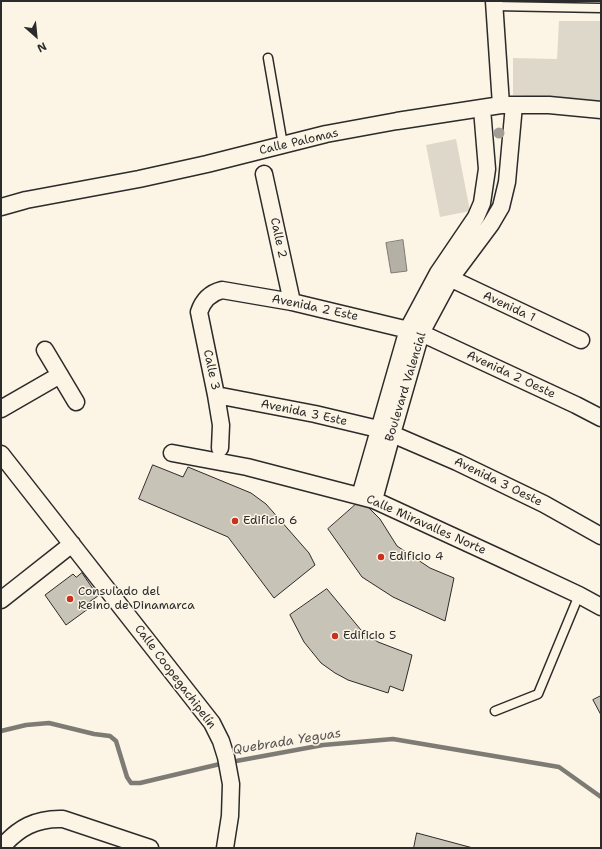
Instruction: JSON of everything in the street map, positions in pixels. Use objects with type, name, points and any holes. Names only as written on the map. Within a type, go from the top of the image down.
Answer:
[{"type":"street","name":"Boulevard Valencial","points":[[444,276],[491,224],[501,207],[507,182],[508,105],[494,4]]},
{"type":"street","name":"Calle Palomas","points":[[1,207],[26,200],[139,179],[207,164],[326,134],[390,122],[508,105],[549,105],[601,110]]},
{"type":"street","name":"Boulevard Valencial","points":[[367,498],[414,331],[476,217],[482,203],[487,169],[482,109]]},
{"type":"street","name":"Calle 2","points":[[264,174],[292,302]]},
{"type":"street","name":"Avenida 1","points":[[444,276],[581,340]]},
{"type":"street","name":"Avenida 2 Este","points":[[209,296],[222,290],[292,302],[414,331]]},
{"type":"street","name":"Calle 3","points":[[209,296],[204,300],[198,312],[221,425],[220,448]]},
{"type":"street","name":"Avenida 2 Oeste","points":[[414,331],[576,405],[601,418]]},
{"type":"street","points":[[46,350],[76,402]]},
{"type":"street","points":[[1,409],[60,374]]},
{"type":"street","name":"Avenida 3 Este","points":[[216,395],[315,414],[385,431]]},
{"type":"street","name":"Avenida 3 Oeste","points":[[385,431],[470,468],[544,504],[601,536]]},
{"type":"street","name":"Calle Miravalles Norte","points":[[172,453],[247,466],[367,498],[579,595],[601,607]]},
{"type":"street","name":"Calle Coopegachipelín","points":[[1,454],[212,723],[221,741],[228,762],[231,784],[230,816],[225,848]]},
{"type":"street","points":[[1,600],[72,544]]},
{"type":"street","points":[[1,848],[8,840],[27,826],[39,821],[53,819],[62,819],[150,848]]},
{"type":"lane","points":[[494,4],[601,8]]},
{"type":"lane","points":[[268,58],[283,145]]},
{"type":"lane","points":[[495,711],[538,694],[579,595]]},
{"type":"shaded area","points":[[559,21],[601,21],[601,101],[513,95],[513,58],[557,59]]},
{"type":"shaded area","points":[[456,139],[470,211],[440,217],[426,145]]},
{"type":"shaded area","points":[[403,240],[407,271],[391,273],[386,243]]},
{"type":"building","name":"Edificio 6","points":[[153,465],[183,477],[188,467],[251,493],[266,504],[309,553],[315,565],[274,598],[228,537],[139,499]]},
{"type":"building","name":"Edificio 4","points":[[361,500],[380,519],[397,546],[430,568],[454,578],[445,621],[393,597],[362,577],[328,529]]},
{"type":"building","name":"Consulado del Reino de Dinamarca","points":[[82,573],[98,596],[89,602],[92,606],[66,625],[45,595],[73,574],[76,577]]},
{"type":"building","name":"Edificio 5","points":[[327,589],[361,630],[378,642],[412,655],[403,691],[390,686],[388,693],[348,680],[321,663],[304,642],[290,615]]},
{"type":"building","points":[[601,696],[601,715],[593,700]]},
{"type":"building","points":[[417,833],[473,848],[414,848]]},
{"type":"waterway","name":"Quebrada Yeguas","points":[[1,731],[26,725],[49,723],[94,734],[110,736],[116,741],[127,777],[131,783],[140,783],[220,764],[323,745],[393,739],[559,767],[601,797]]},
{"type":"place","name":"Edificio 6","points":[[235,521]]},
{"type":"place","name":"Edificio 4","points":[[381,557]]},
{"type":"place","name":"Consulado del Reino de Dinamarca","points":[[70,599]]},
{"type":"place","name":"Edificio 5","points":[[335,636]]}]
